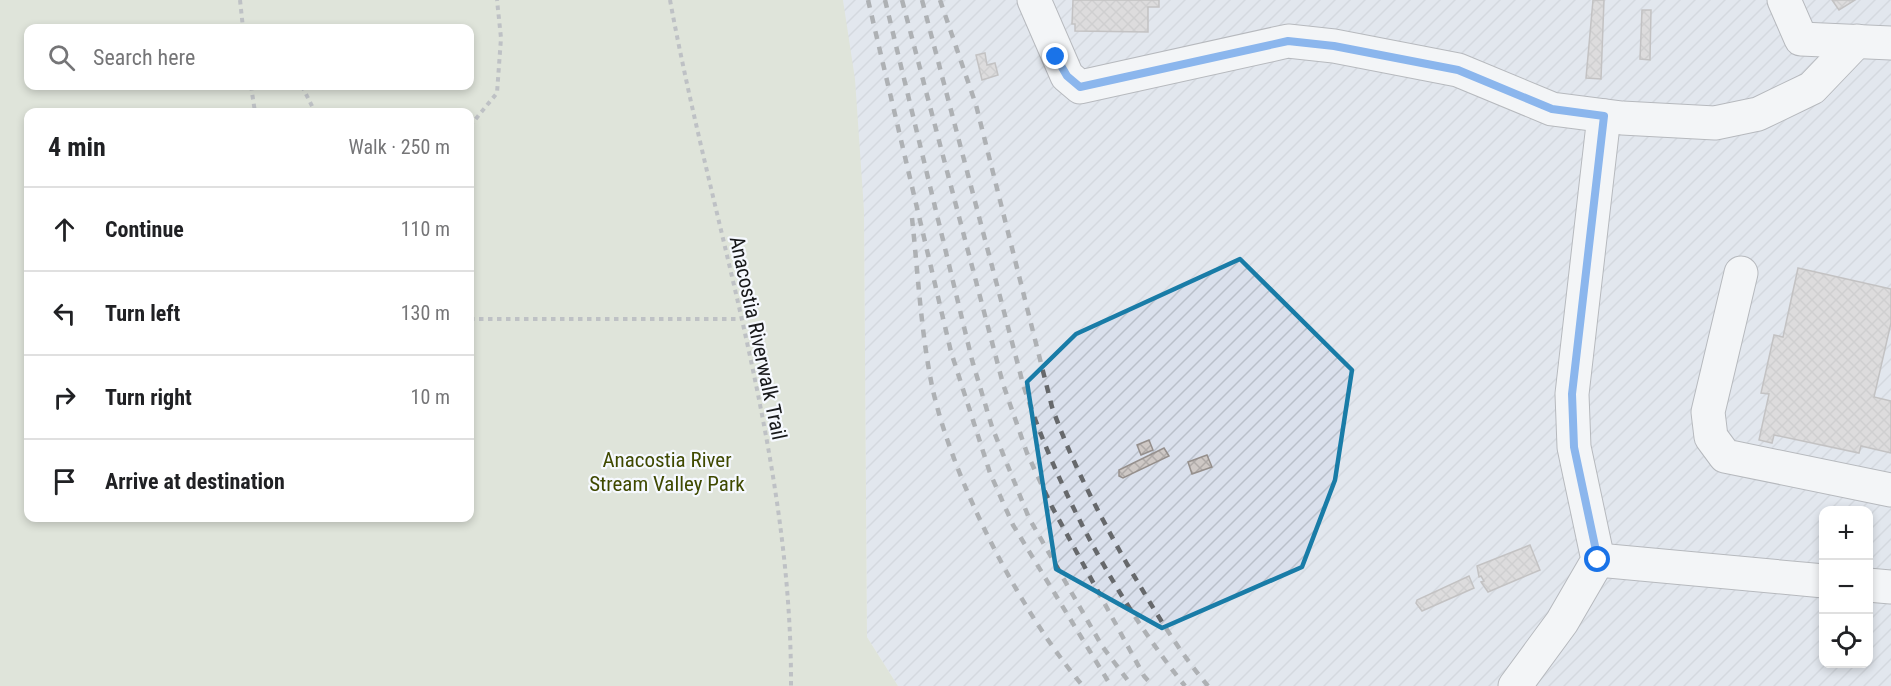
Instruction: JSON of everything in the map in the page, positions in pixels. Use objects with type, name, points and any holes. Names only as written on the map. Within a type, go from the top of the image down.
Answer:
[{"type":"lane","points":[[1034,0],[1062,67],[1067,76],[1080,87],[1288,41],[1345,48],[1458,70],[1552,109],[1604,116],[1715,123],[1758,114],[1812,88],[1857,41]]},
{"type":"lane","points":[[1784,0],[1801,39],[1891,43]]},
{"type":"lane","points":[[1515,686],[1562,622],[1598,560],[1574,447],[1572,394],[1604,116]]},
{"type":"lane","points":[[1741,273],[1708,412],[1711,437],[1725,456],[1891,490]]},
{"type":"lane","points":[[1598,560],[1819,581]]},
{"type":"lane","points":[[1873,585],[1891,587]]},
{"type":"path","points":[[240,0],[243,24]]},
{"type":"path","points":[[474,121],[497,93],[501,38],[497,0]]},
{"type":"path","name":"Anacostia Riverwalk Trail","points":[[670,0],[683,72],[759,406],[778,514],[791,634],[791,686]]},
{"type":"path","points":[[252,90],[254,108]]},
{"type":"path","points":[[304,90],[313,108]]},
{"type":"path","points":[[474,319],[740,319]]},
{"type":"highlighted area","points":[[1240,259],[1352,370],[1335,480],[1302,567],[1162,628],[1056,569],[1027,382],[1076,334]]},
{"type":"shaded area","points":[[843,0],[1891,0],[1891,686],[898,686],[867,637],[864,210]]},
{"type":"green space","name":"Anacostia River Stream Valley Park","points":[[0,0],[843,0],[855,79],[864,210],[867,637],[898,686],[0,686]]},
{"type":"building","points":[[1073,0],[1159,0],[1159,7],[1148,7],[1148,32],[1075,31],[1075,24],[1072,24]]},
{"type":"building","points":[[1593,0],[1604,0],[1601,79],[1586,78]]},
{"type":"building","points":[[1832,0],[1855,0],[1839,10]]},
{"type":"building","points":[[1642,10],[1651,10],[1650,60],[1640,59]]},
{"type":"building","points":[[985,53],[987,65],[995,63],[998,75],[982,80],[976,55]]},
{"type":"building","points":[[1798,268],[1891,289],[1891,323],[1874,397],[1891,401],[1891,453],[1861,446],[1859,453],[1774,435],[1772,443],[1759,440],[1769,394],[1761,393],[1774,335],[1783,337]]},
{"type":"building","points":[[1149,440],[1153,450],[1141,455],[1137,445]]},
{"type":"building","points":[[1164,448],[1169,456],[1123,478],[1119,476],[1119,470]]},
{"type":"building","points":[[1207,455],[1212,467],[1192,474],[1188,462]]},
{"type":"building","points":[[1530,545],[1540,570],[1488,592],[1481,582],[1484,581],[1481,576],[1479,577],[1477,566]]},
{"type":"building","points":[[1469,576],[1474,588],[1422,611],[1416,603],[1417,600]]},
{"type":"railway","points":[[868,0],[951,352],[990,473],[1013,525],[1111,686]]},
{"type":"railway","points":[[885,0],[972,360],[992,427],[1029,518],[1102,646],[1132,686]]},
{"type":"railway","points":[[902,0],[1003,384],[1027,453],[1051,505],[1144,676],[1153,686]]},
{"type":"railway","points":[[922,0],[1023,384],[1036,423],[1071,502],[1113,581],[1136,618],[1185,686]]},
{"type":"railway","points":[[940,0],[976,105],[1052,407],[1060,428],[1086,487],[1127,564],[1175,642],[1208,686]]},
{"type":"railway","points":[[912,218],[928,366],[942,423],[955,462],[972,503],[1013,584],[1036,622],[1083,686]]},
{"type":"route","points":[[1056,57],[1067,76],[1080,87],[1288,41],[1334,46],[1458,70],[1552,109],[1604,116],[1572,394],[1574,447],[1598,560]]}]
